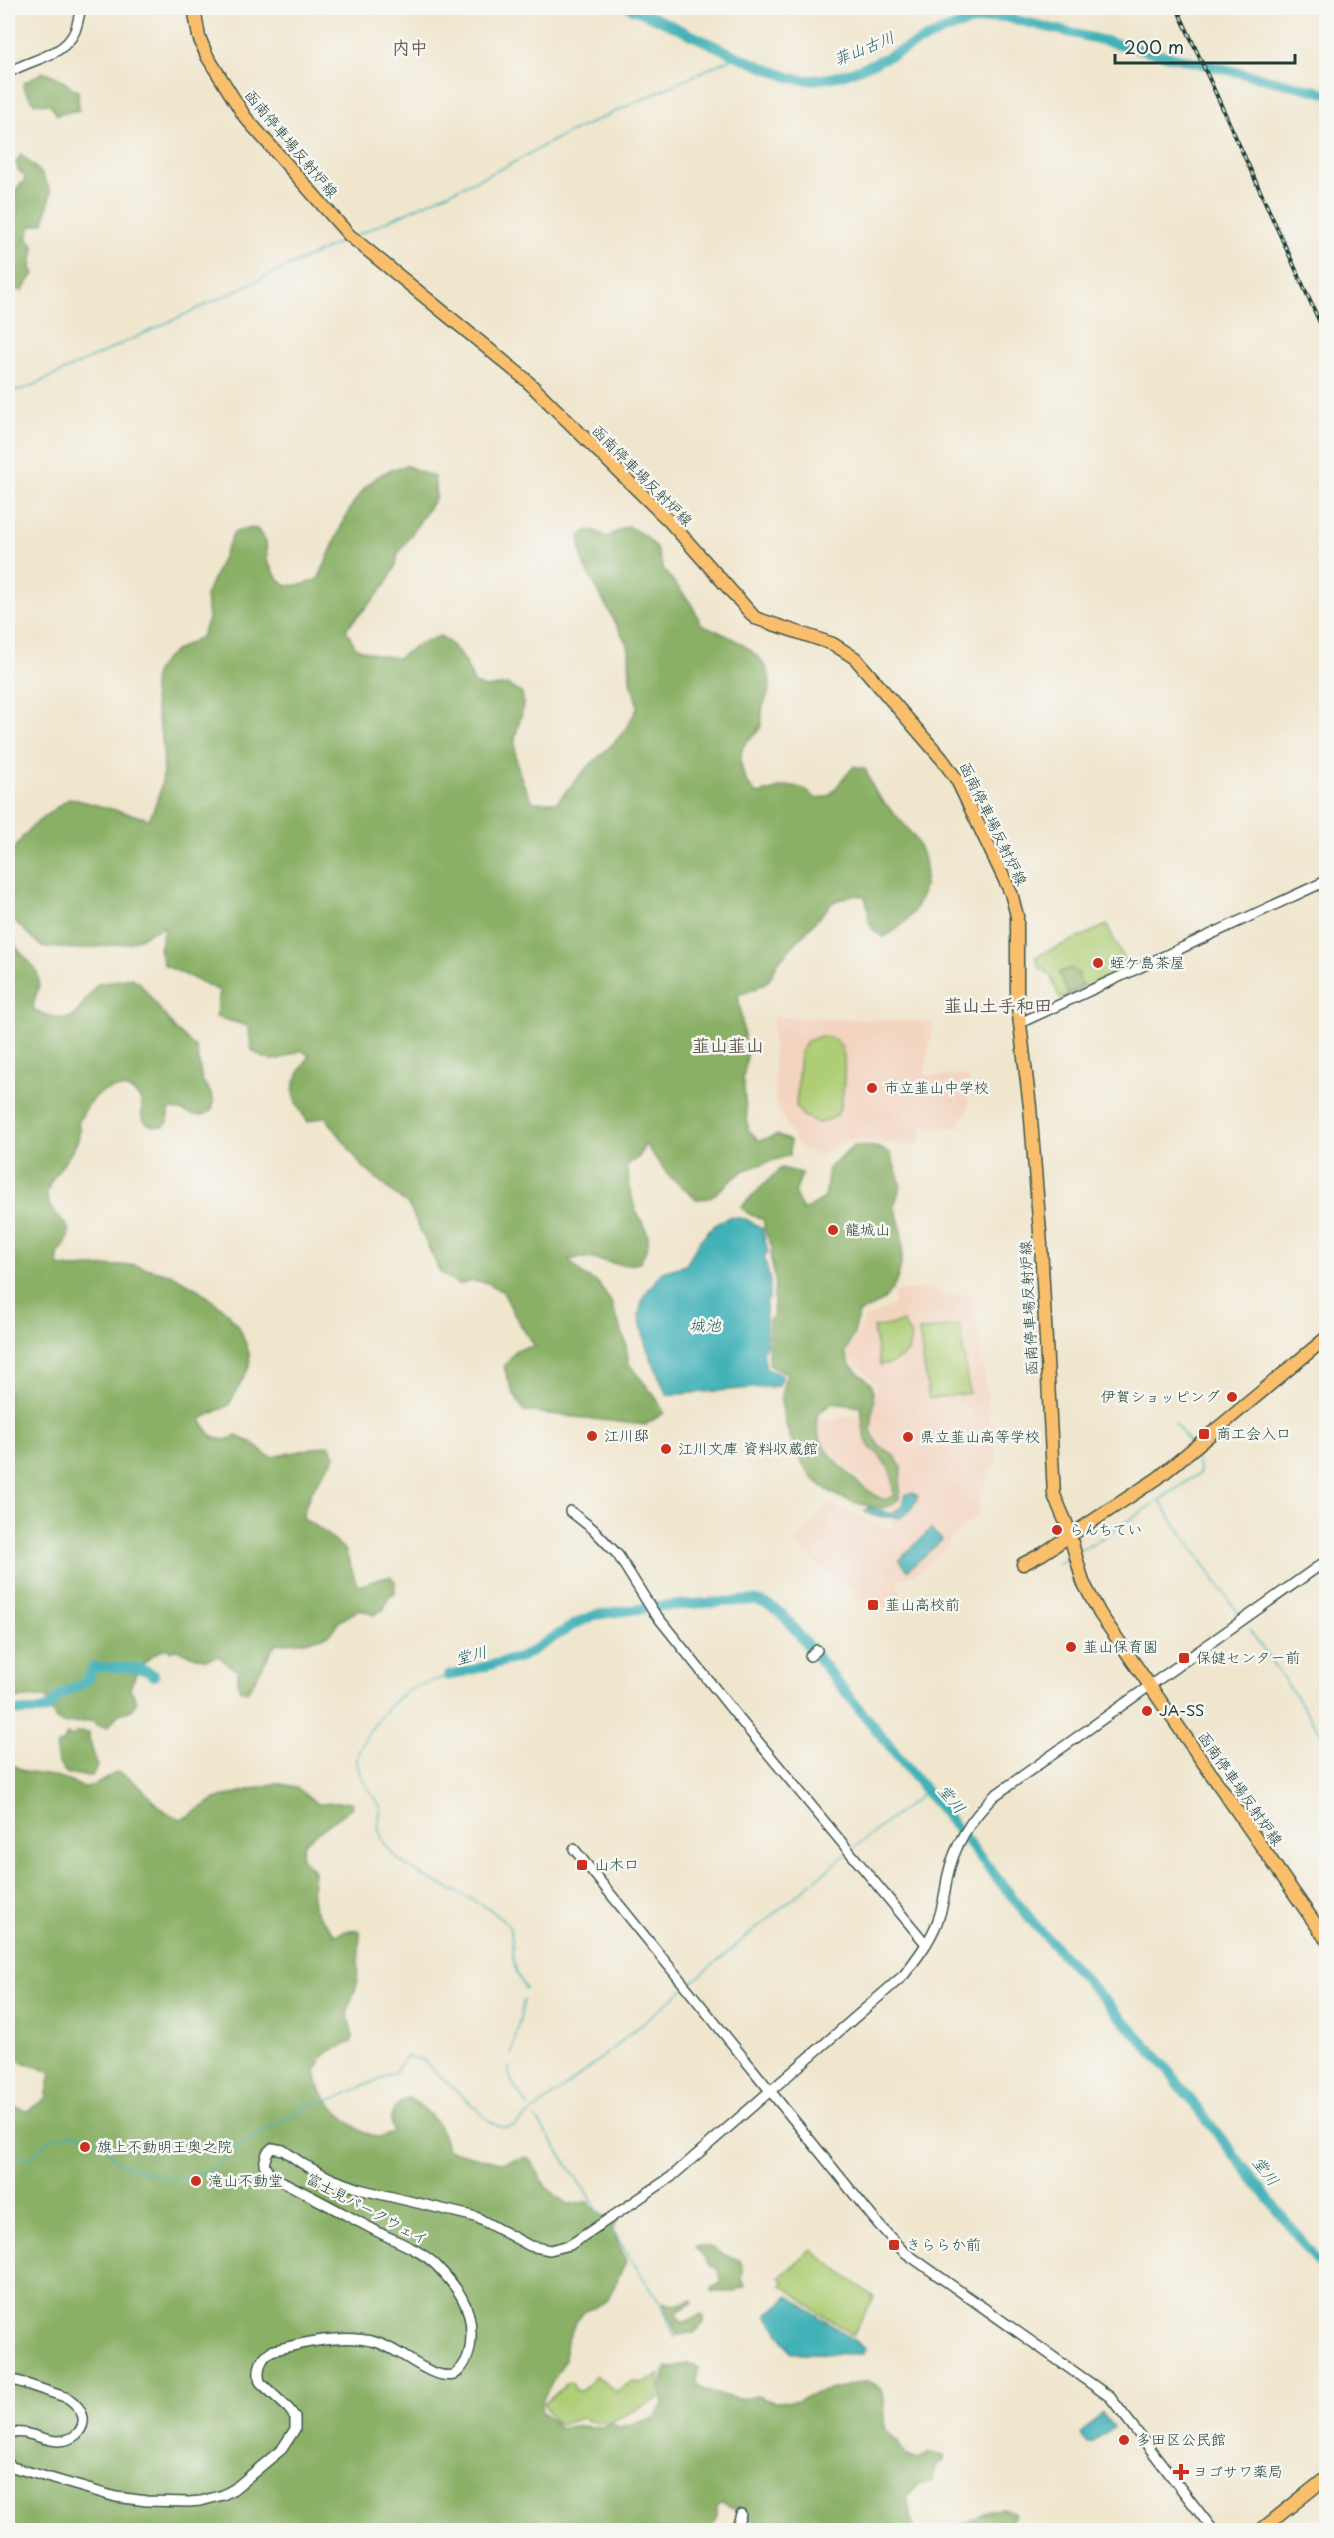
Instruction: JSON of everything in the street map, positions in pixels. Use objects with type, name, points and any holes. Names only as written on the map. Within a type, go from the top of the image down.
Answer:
[{"type":"main road","name":"函南停車場反射炉線","points":[[194,8],[199,37],[207,56],[244,117],[352,238],[524,378],[649,502],[755,618],[833,644],[855,658],[949,767],[1011,893],[1015,906],[1020,1023],[1030,1107],[1041,1245],[1054,1495],[1070,1537],[1083,1582],[1100,1614],[1326,1939]]},
{"type":"main road","points":[[1023,1564],[1070,1537],[1158,1478],[1326,1338]]},
{"type":"main road","points":[[1261,2530],[1326,2478]]},
{"type":"street","points":[[8,73],[52,54],[67,42],[76,29],[81,8]]},
{"type":"street","points":[[1020,1023],[1326,881]]},
{"type":"street","points":[[570,1511],[593,1529],[618,1555],[650,1607],[926,1944]]},
{"type":"street","points":[[771,2093],[904,1975],[926,1944],[939,1919],[948,1877],[962,1835],[982,1808],[1002,1789],[1151,1687],[1326,1561]]},
{"type":"street","points":[[574,1849],[879,2225],[903,2250],[1110,2397],[1213,2530]]},
{"type":"street","name":"富士見パークウェイ","points":[[8,2463],[12,2467],[116,2497],[147,2501],[201,2501],[234,2489],[282,2449],[295,2429],[295,2417],[260,2382],[259,2367],[263,2358],[271,2351],[345,2338],[373,2341],[392,2347],[436,2375],[454,2375],[465,2365],[471,2341],[472,2323],[469,2308],[435,2264],[409,2248],[271,2176],[264,2164],[267,2153],[272,2148],[283,2150],[332,2180],[408,2202],[467,2214],[530,2246],[550,2250],[570,2246],[671,2177],[771,2093]]},
{"type":"street","points":[[8,2378],[68,2398],[75,2403],[83,2417],[83,2427],[78,2433],[60,2442],[16,2432],[8,2434]]},
{"type":"street","points":[[736,2530],[741,2514]]},
{"type":"shaded area","name":"市立韮山中学校","points":[[772,1017],[933,1022],[925,1075],[968,1076],[969,1106],[966,1113],[957,1128],[922,1126],[920,1144],[916,1146],[845,1139],[819,1156],[803,1149],[779,1112],[775,1099]]},
{"type":"shaded area","name":"県立韮山高等学校","points":[[932,1288],[943,1295],[972,1294],[997,1461],[990,1470],[979,1502],[979,1514],[949,1540],[949,1544],[921,1571],[898,1580],[903,1606],[898,1613],[852,1596],[855,1588],[832,1577],[794,1544],[829,1504],[890,1530],[891,1508],[830,1452],[816,1422],[874,1413],[876,1385],[861,1367],[851,1361],[848,1353],[865,1318],[894,1305],[894,1292]]},
{"type":"green space","points":[[43,72],[55,76],[78,92],[79,110],[57,115],[50,104],[34,103],[23,87],[24,83]]},
{"type":"green space","points":[[21,154],[41,173],[51,192],[44,223],[31,226],[27,238],[34,247],[31,268],[34,274],[22,291],[17,289],[9,292],[8,226],[17,215],[15,192],[24,182],[25,176],[19,171],[16,163]]},
{"type":"green space","points":[[407,466],[434,477],[436,497],[398,554],[396,565],[385,585],[346,629],[356,648],[377,655],[398,658],[419,644],[440,636],[461,656],[474,683],[485,688],[508,685],[522,694],[522,712],[515,740],[516,756],[522,780],[533,802],[557,802],[584,771],[622,734],[638,706],[630,681],[629,648],[584,565],[580,547],[580,537],[587,531],[595,531],[607,537],[628,526],[645,536],[655,546],[664,570],[692,605],[701,624],[745,646],[763,663],[768,673],[770,687],[763,706],[761,726],[744,745],[741,758],[745,778],[752,790],[757,794],[795,786],[817,799],[829,796],[854,766],[865,769],[877,794],[909,831],[918,844],[923,858],[924,885],[920,898],[914,910],[896,930],[884,937],[872,928],[864,896],[852,895],[833,902],[778,962],[769,980],[755,989],[738,995],[747,1056],[743,1078],[748,1129],[759,1141],[777,1135],[790,1141],[790,1155],[744,1170],[710,1198],[696,1199],[670,1177],[645,1144],[639,1157],[626,1166],[634,1205],[648,1238],[648,1245],[639,1263],[629,1265],[586,1258],[569,1260],[583,1275],[598,1283],[611,1302],[625,1340],[629,1364],[656,1398],[664,1413],[645,1425],[524,1411],[513,1393],[504,1367],[516,1350],[535,1346],[519,1323],[503,1292],[488,1283],[471,1281],[459,1285],[440,1272],[409,1206],[362,1166],[325,1116],[308,1122],[296,1103],[295,1082],[309,1056],[302,1050],[271,1060],[252,1050],[248,1026],[216,1017],[220,991],[164,965],[159,949],[165,926],[129,943],[78,949],[42,947],[8,915],[6,891],[11,856],[32,827],[70,798],[149,819],[158,799],[164,760],[153,680],[163,661],[181,647],[201,637],[208,619],[206,595],[234,532],[247,528],[257,529],[266,542],[267,561],[276,576],[286,586],[305,584],[318,579],[341,526],[360,493],[373,480],[388,471]]},
{"type":"green space","points":[[1107,925],[1128,968],[1060,999],[1049,973],[1047,974],[1045,969],[1041,970],[1035,957]]},
{"type":"green space","points":[[8,931],[17,948],[37,972],[39,987],[34,1010],[49,1016],[68,1018],[74,1015],[98,984],[131,978],[139,982],[175,1029],[196,1048],[202,1080],[214,1102],[212,1110],[202,1115],[172,1109],[168,1111],[168,1122],[164,1126],[158,1126],[150,1125],[145,1121],[141,1114],[141,1101],[131,1091],[111,1089],[93,1099],[78,1123],[80,1132],[78,1140],[54,1177],[47,1194],[48,1203],[63,1221],[69,1234],[58,1254],[58,1266],[73,1268],[134,1265],[170,1274],[199,1290],[228,1313],[241,1331],[249,1353],[250,1365],[229,1405],[201,1419],[207,1430],[219,1439],[230,1439],[236,1436],[253,1443],[266,1455],[272,1457],[329,1445],[335,1456],[311,1494],[303,1519],[319,1528],[345,1550],[357,1585],[386,1577],[391,1577],[395,1581],[395,1593],[389,1596],[384,1609],[374,1615],[360,1609],[338,1622],[329,1635],[309,1641],[276,1644],[248,1691],[240,1690],[237,1682],[239,1670],[218,1656],[206,1660],[166,1648],[159,1651],[139,1669],[133,1681],[130,1688],[137,1701],[132,1710],[119,1714],[107,1727],[97,1725],[92,1721],[64,1724],[56,1720],[47,1700],[43,1697],[8,1699]]},
{"type":"green space","points":[[1070,968],[1079,974],[1083,985],[1068,994],[1059,973]]},
{"type":"green space","points":[[821,1036],[830,1037],[841,1046],[844,1071],[839,1111],[836,1116],[818,1123],[802,1115],[796,1106],[800,1052],[807,1041]]},
{"type":"green space","points":[[854,1146],[876,1147],[890,1153],[901,1185],[894,1206],[902,1240],[898,1276],[884,1299],[859,1313],[854,1334],[845,1353],[850,1365],[872,1385],[874,1402],[871,1431],[879,1446],[894,1455],[901,1467],[899,1499],[886,1507],[877,1508],[833,1494],[812,1477],[798,1455],[787,1428],[781,1401],[787,1373],[770,1366],[768,1360],[769,1320],[773,1317],[775,1279],[771,1259],[772,1247],[764,1229],[764,1220],[749,1214],[741,1207],[781,1168],[802,1173],[795,1194],[803,1211],[825,1198],[829,1168]],"holes":[[[833,1403],[861,1407],[868,1444],[891,1473],[893,1496],[886,1500],[878,1497],[846,1472],[820,1437],[817,1425],[818,1413]]]},
{"type":"green space","points":[[903,1322],[911,1336],[908,1352],[893,1363],[880,1365],[873,1328]]},
{"type":"green space","points":[[960,1325],[969,1393],[929,1399],[919,1331]]},
{"type":"green space","points":[[78,1732],[89,1733],[97,1766],[92,1776],[68,1774],[58,1760],[56,1752],[58,1744],[63,1743],[67,1734],[72,1736]]},
{"type":"green space","points":[[8,1762],[25,1772],[58,1777],[85,1788],[117,1772],[136,1783],[165,1811],[183,1819],[215,1799],[276,1783],[296,1787],[318,1804],[351,1802],[352,1807],[304,1843],[301,1857],[314,1871],[312,1900],[316,1912],[335,1935],[346,1931],[359,1930],[360,1933],[357,1984],[347,2012],[353,2037],[351,2042],[322,2057],[316,2075],[317,2084],[322,2093],[348,2122],[378,2137],[393,2131],[391,2116],[399,2104],[408,2098],[429,2113],[442,2133],[447,2150],[500,2163],[527,2157],[546,2187],[567,2204],[589,2202],[597,2213],[617,2222],[613,2227],[613,2232],[626,2261],[607,2301],[584,2312],[575,2323],[565,2347],[565,2360],[544,2397],[542,2412],[560,2429],[573,2426],[601,2427],[612,2424],[619,2427],[655,2418],[663,2404],[661,2386],[665,2369],[687,2364],[698,2367],[696,2382],[704,2390],[738,2399],[757,2396],[773,2402],[798,2401],[812,2394],[867,2381],[881,2390],[886,2429],[898,2442],[905,2455],[918,2460],[929,2452],[944,2455],[944,2460],[935,2466],[933,2481],[918,2485],[907,2498],[914,2530],[763,2530],[742,2512],[721,2503],[717,2507],[717,2516],[710,2530],[8,2530],[8,2105],[27,2111],[46,2099],[51,2072],[8,2057]]},
{"type":"green space","points":[[699,2245],[740,2260],[743,2269],[742,2279],[746,2286],[731,2292],[712,2292],[712,2288],[722,2282],[717,2268],[711,2266],[696,2247]]},
{"type":"green space","points":[[811,2250],[874,2297],[853,2335],[782,2285],[785,2282],[780,2277]]},
{"type":"green space","points":[[691,2300],[693,2302],[677,2312],[677,2316],[683,2323],[701,2314],[704,2317],[704,2323],[693,2334],[677,2335],[663,2303],[675,2305]]},
{"type":"green space","points":[[659,2374],[659,2397],[656,2400],[609,2423],[593,2422],[582,2418],[560,2425],[555,2422],[544,2404],[569,2382],[576,2391],[583,2390],[596,2375],[615,2392],[632,2382],[643,2383]]},
{"type":"green space","points":[[1003,2509],[1014,2512],[1015,2515],[1009,2524],[1009,2530],[953,2530],[990,2510]]},
{"type":"water","name":"城池","points":[[729,1217],[746,1219],[762,1229],[768,1252],[764,1256],[770,1281],[769,1299],[766,1302],[766,1345],[763,1351],[766,1369],[781,1374],[781,1382],[778,1386],[667,1395],[646,1346],[639,1316],[643,1297],[662,1272],[686,1265],[698,1243],[708,1231]]},
{"type":"water","points":[[912,1493],[918,1496],[911,1510],[899,1518],[874,1516],[865,1511],[868,1507],[892,1514],[902,1506],[906,1494]]},
{"type":"water","points":[[931,1529],[942,1540],[908,1570],[899,1560]]},
{"type":"water","points":[[789,2296],[865,2348],[863,2354],[792,2353],[767,2315]]},
{"type":"water","points":[[1102,2413],[1113,2427],[1091,2443],[1087,2443],[1080,2434]]},
{"type":"waterway","name":"菲山古川","points":[[630,8],[780,74],[804,80],[829,78],[854,71],[952,28],[978,20],[1004,17],[1326,93]]},
{"type":"waterway","name":"菲山古川","points":[[959,16],[962,23]]},
{"type":"waterway","points":[[357,235],[507,166],[556,139],[736,56]]},
{"type":"waterway","points":[[8,392],[27,388],[347,239]]},
{"type":"waterway","points":[[1174,1422],[1190,1444]]},
{"type":"waterway","points":[[1080,1549],[1091,1545],[1200,1473],[1195,1453]]},
{"type":"waterway","points":[[1160,1502],[1239,1614]]},
{"type":"waterway","points":[[1057,1565],[1071,1556]]},
{"type":"waterway","name":"堂川","points":[[448,1676],[522,1657],[575,1624],[595,1615],[661,1606],[754,1600],[767,1604],[782,1614],[1037,1927],[1159,2059],[1326,2272]]},
{"type":"waterway","points":[[1249,1629],[1326,1740]]},
{"type":"waterway","name":"堂川","points":[[8,1711],[41,1711],[49,1708],[60,1695],[87,1681],[93,1667],[134,1668],[149,1672],[154,1676]]},
{"type":"waterway","points":[[448,1676],[415,1687],[390,1705],[361,1745],[357,1763],[367,1787],[381,1808],[378,1828],[387,1847],[418,1873],[476,1902],[507,1924],[511,1931],[515,1967],[526,1989]]},
{"type":"waterway","points":[[851,1850],[918,1798],[925,1790]]},
{"type":"waterway","points":[[690,1984],[845,1855]]},
{"type":"waterway","points":[[8,2148],[14,2156],[30,2158],[42,2145],[53,2138],[72,2134],[85,2136],[106,2147],[117,2162],[170,2180],[179,2180],[213,2168],[236,2148],[311,2104],[337,2098],[395,2072],[405,2057],[421,2059],[491,2122],[502,2127],[510,2127],[583,2073],[684,1989]]},
{"type":"waterway","points":[[511,2056],[524,2000]]},
{"type":"waterway","points":[[509,2067],[510,2078],[528,2107]]},
{"type":"waterway","points":[[536,2118],[603,2217]]},
{"type":"waterway","points":[[607,2223],[662,2306],[675,2338]]},
{"type":"railway","points":[[1177,8],[1326,336]]},
{"type":"place","name":"蛭ケ島茶屋","points":[[1098,963]]},
{"type":"place","name":"市立韮山中学校","points":[[872,1088]]},
{"type":"place","name":"龍城山","points":[[833,1230]]},
{"type":"place","name":"伊賀ショッピング","points":[[1232,1397]]},
{"type":"place","name":"商工会入口","points":[[1204,1434]]},
{"type":"place","name":"江川邸","points":[[592,1436]]},
{"type":"place","name":"県立韮山高等学校","points":[[908,1437]]},
{"type":"place","name":"江川文庫 資料収蔵館","points":[[666,1449]]},
{"type":"place","name":"らんちてい","points":[[1057,1530]]},
{"type":"place","name":"韮山高校前","points":[[873,1605]]},
{"type":"place","name":"韮山保育園","points":[[1071,1647]]},
{"type":"place","name":"保健センター前","points":[[1184,1658]]},
{"type":"place","name":"JA-SS","points":[[1147,1711]]},
{"type":"place","name":"山木口","points":[[582,1865]]},
{"type":"place","name":"旗上不動明王奥之院","points":[[85,2147]]},
{"type":"place","name":"滝山不動堂","points":[[196,2181]]},
{"type":"place","name":"きららか前","points":[[894,2245]]},
{"type":"place","name":"多田区公民館","points":[[1124,2440]]},
{"type":"place","name":"ヨゴサワ薬局","points":[[1181,2472]]},
{"type":"district","name":"内中","points":[[410,48]]},
{"type":"district","name":"韮山土手和田","points":[[998,1006]]},
{"type":"district","name":"韮山韮山","points":[[728,1046]]}]
